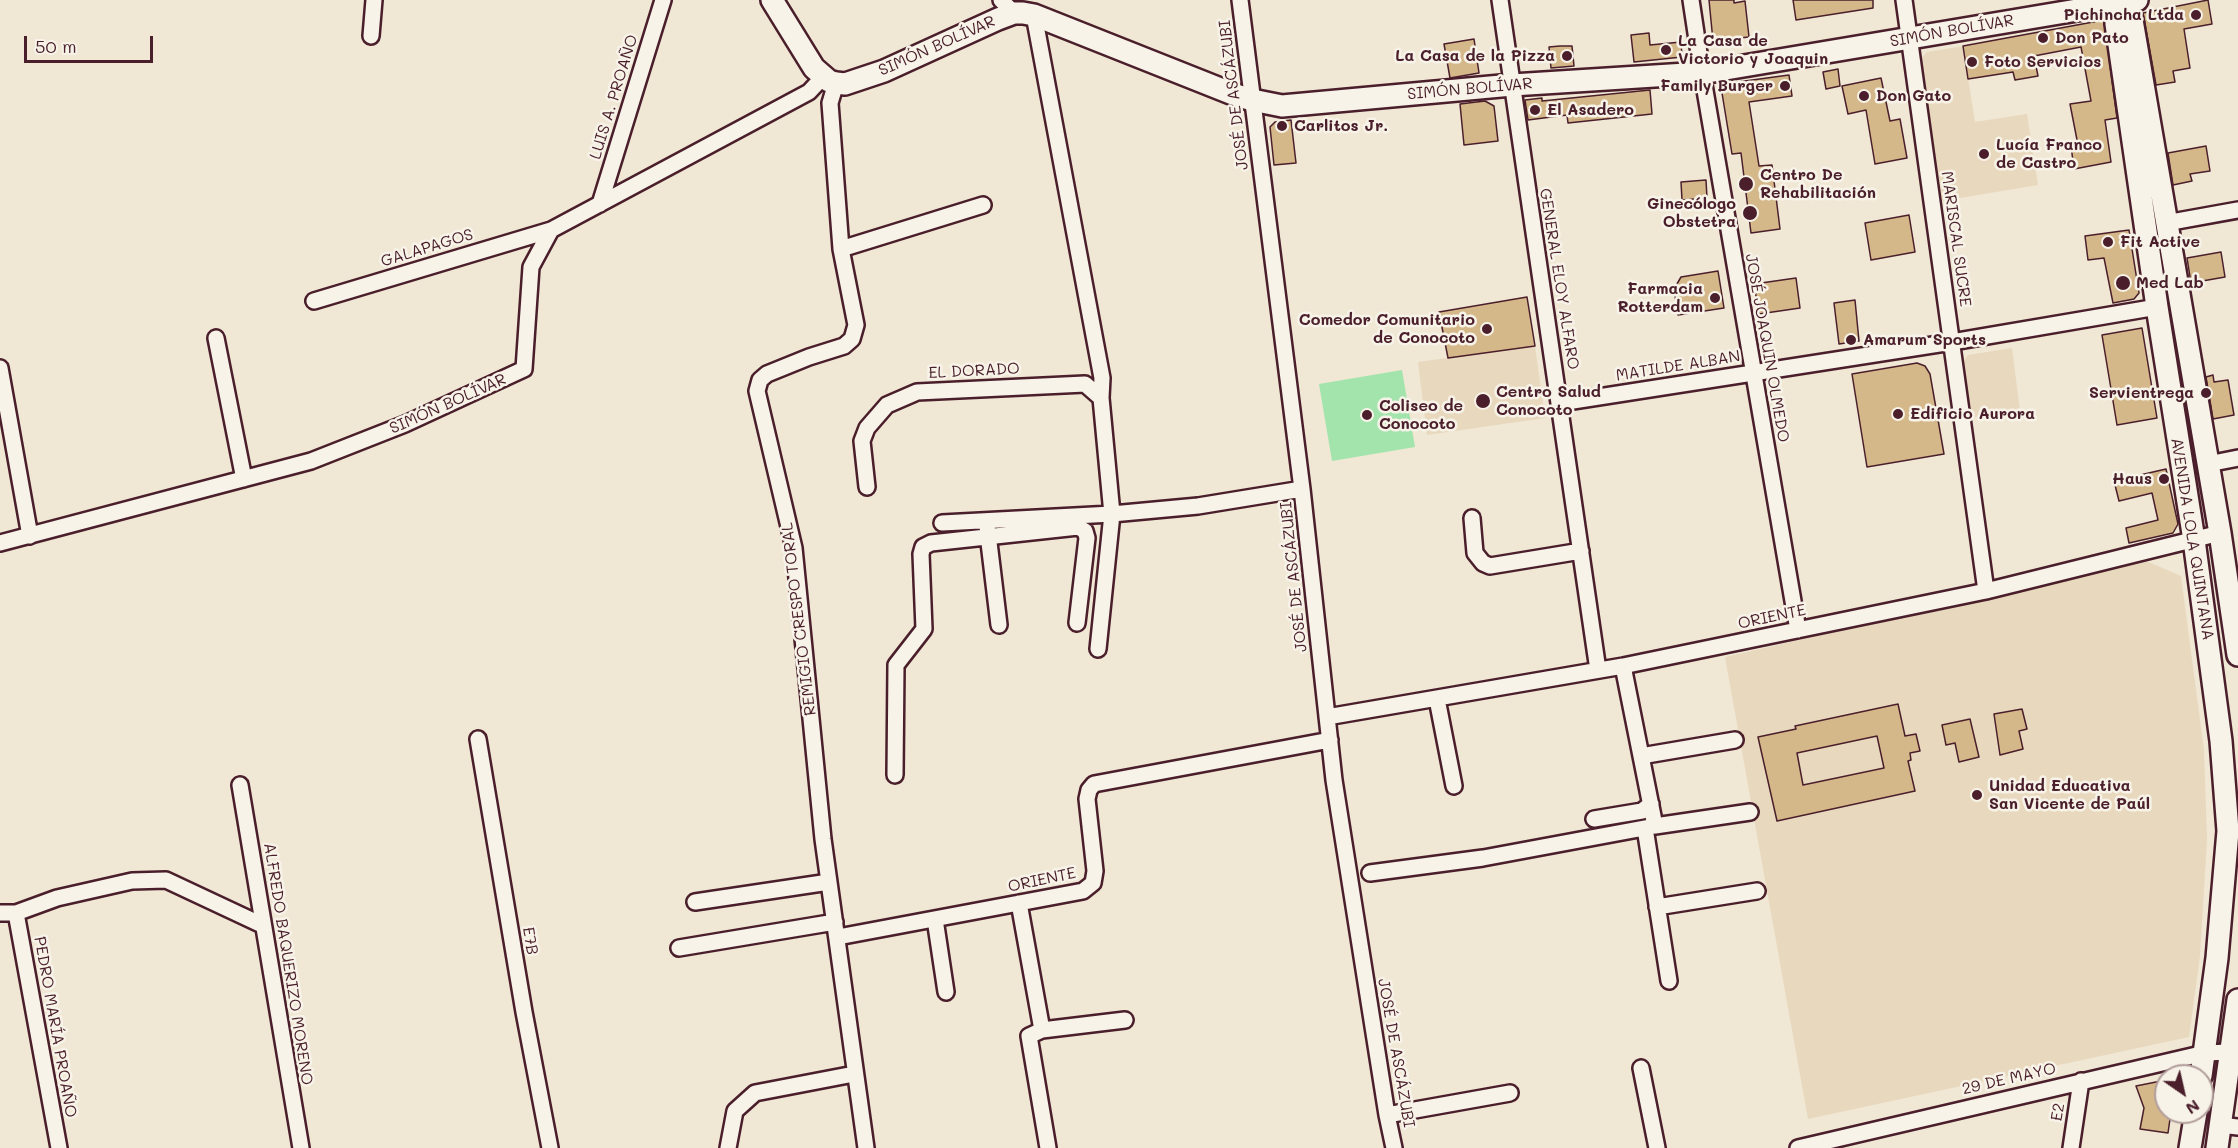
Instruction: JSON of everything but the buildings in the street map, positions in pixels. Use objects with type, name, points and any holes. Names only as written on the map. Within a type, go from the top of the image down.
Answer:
[{"type":"main road","points":[[772,0],[800,48],[830,80]]},
{"type":"main road","name":"SIMÓN BOLÍVAR","points":[[830,80],[845,84],[884,71],[1016,9],[1252,100],[1282,106],[1512,85],[1702,73],[2126,1]]},
{"type":"main road","name":"AVENIDA LOLA QUINTANA","points":[[2126,1],[2132,20],[2220,533],[2238,655]]},
{"type":"main road","name":"AVENIDA LOLA QUINTANA","points":[[2126,1],[2116,24],[2194,540],[2221,741],[2228,831],[2217,958],[2203,1064]]},
{"type":"main road","points":[[2217,1148],[2229,1126],[2230,1052],[2238,1000]]},
{"type":"main road","points":[[2190,1148],[2194,1124]]},
{"type":"street","points":[[371,36],[374,0]]},
{"type":"street","name":"LUIS A. PROAÑO","points":[[600,204],[663,0]]},
{"type":"street","name":"JOSÉ DE ASCÁZUBI","points":[[1240,0],[1302,489],[1334,780],[1394,1148]]},
{"type":"street","name":"GENERAL ELOY ALFARO","points":[[1500,0],[1598,670]]},
{"type":"street","name":"JOSÉ JOAQUIN OLMEDO","points":[[1691,0],[1798,630]]},
{"type":"street","name":"MARISCAL SUCRE","points":[[1904,0],[1986,591]]},
{"type":"street","points":[[1016,9],[1102,378],[1101,398],[1112,514],[1098,649]]},
{"type":"street","points":[[551,230],[830,80]]},
{"type":"street","name":"REMIGIO CRESPO TORAL","points":[[830,80],[841,249],[856,325],[852,339],[844,346],[767,374],[760,380],[757,392],[794,548],[816,776],[854,1074],[866,1148]]},
{"type":"street","points":[[841,249],[983,205]]},
{"type":"street","points":[[2166,222],[2238,210]]},
{"type":"street","name":"GALAPAGOS","points":[[314,302],[551,230]]},
{"type":"street","name":"SIMÓN BOLÍVAR","points":[[0,543],[322,457],[405,424],[524,369],[531,267],[551,230]]},
{"type":"street","name":"MATILDE ALBAN","points":[[1560,403],[1952,342],[2157,307]]},
{"type":"street","points":[[216,338],[244,479]]},
{"type":"street","points":[[0,368],[30,536]]},
{"type":"street","name":"EL DORADO","points":[[867,487],[862,441],[867,428],[887,405],[917,392],[1085,384],[1101,398]]},
{"type":"street","points":[[2208,464],[2238,458]]},
{"type":"street","points":[[942,523],[1112,514],[1198,506],[1302,489]]},
{"type":"street","points":[[1472,518],[1475,553],[1483,563],[1490,566],[1581,551]]},
{"type":"street","points":[[987,520],[999,625]]},
{"type":"street","points":[[895,776],[896,665],[924,629],[921,554],[923,547],[931,543],[1078,527],[1085,531],[1087,538],[1077,623]]},
{"type":"street","name":"ORIENTE","points":[[1327,717],[1623,666],[1798,630],[1986,591],[2220,533]]},
{"type":"street","points":[[1623,666],[1651,804],[1650,827],[1657,907],[1669,981]]},
{"type":"street","points":[[1437,699],[1454,786]]},
{"type":"street","name":"E7B","points":[[478,739],[524,1012],[550,1148]]},
{"type":"street","name":"ORIENTE","points":[[679,948],[935,919],[1075,893],[1087,889],[1093,883],[1095,870],[1087,794],[1094,784],[1330,740]]},
{"type":"street","points":[[1641,756],[1735,740]]},
{"type":"street","name":"ALFREDO BAQUERIZO MORENO","points":[[240,785],[301,1148]]},
{"type":"street","points":[[1594,819],[1642,812],[1651,804]]},
{"type":"street","points":[[1370,873],[1483,858],[1650,827],[1750,813]]},
{"type":"street","points":[[0,913],[16,913],[57,898],[132,881],[166,880],[262,925]]},
{"type":"street","points":[[695,902],[829,882]]},
{"type":"street","points":[[1657,907],[1757,891]]},
{"type":"street","points":[[1019,903],[1042,1030]]},
{"type":"street","name":"PEDRO MARÍA PROAÑO","points":[[16,913],[59,1148]]},
{"type":"street","points":[[935,919],[946,992]]},
{"type":"street","points":[[1048,1148],[1029,1036],[1042,1030],[1125,1020]]},
{"type":"street","name":"29 DE MAYO","points":[[1798,1148],[2205,1053],[2230,1052]]},
{"type":"street","points":[[1641,1068],[1657,1148]]},
{"type":"street","points":[[728,1148],[735,1111],[754,1094],[854,1074]]},
{"type":"street","name":"E2","points":[[2071,1148],[2081,1081]]},
{"type":"street","points":[[1387,1115],[1510,1093]]},
{"type":"shaded area","name":"Lucía Franco de Castro","points":[[1963,46],[1975,122],[2027,114],[2038,185],[1942,201],[1920,59],[1927,52]]},
{"type":"shaded area","name":"Centro Salud Conocoto","points":[[1535,346],[1545,418],[1427,435],[1418,362]]},
{"type":"shaded area","points":[[2012,348],[2020,411],[1970,418],[1962,363],[1968,355]]},
{"type":"shaded area","name":"Unidad Educativa San Vicente de Paúl","points":[[2146,561],[2181,576],[2204,750],[2207,840],[2200,956],[2189,1037],[1808,1119],[1725,657]]},
{"type":"green space","name":"Coliseo de Conocoto","points":[[1402,370],[1415,447],[1332,461],[1319,384]]},
{"type":"place","name":"Pichincha Ltda","points":[[2196,15]]},
{"type":"place","name":"Don Pato","points":[[2043,38]]},
{"type":"place","name":"La Casa de Victorio y Joaquin","points":[[1666,50]]},
{"type":"place","name":"La Casa de la Pizza","points":[[1567,56]]},
{"type":"place","name":"Foto Servicios","points":[[1972,62]]},
{"type":"place","name":"Family Burger","points":[[1785,86]]},
{"type":"place","name":"Don Gato","points":[[1864,96]]},
{"type":"place","name":"El Asadero","points":[[1535,110]]},
{"type":"place","name":"Carlitos Jr.","points":[[1282,126]]},
{"type":"place","name":"Lucía Franco de Castro","points":[[1984,154]]},
{"type":"place","name":"Centro De Rehabilitación","points":[[1746,184]]},
{"type":"place","name":"Ginecólogo Obstetra","points":[[1750,213]]},
{"type":"place","name":"Fit Active","points":[[2108,242]]},
{"type":"place","name":"Med Lab","points":[[2123,283]]},
{"type":"place","name":"Farmacia Rotterdam","points":[[1715,298]]},
{"type":"place","name":"Comedor Comunitario de Conocoto","points":[[1487,329]]},
{"type":"place","name":"Amarum Sports","points":[[1851,340]]},
{"type":"place","name":"Servientrega","points":[[2206,393]]},
{"type":"place","name":"Centro Salud Conocoto","points":[[1483,401]]},
{"type":"place","name":"Edificio Aurora","points":[[1898,414]]},
{"type":"place","name":"Coliseo de Conocoto","points":[[1367,415]]},
{"type":"place","name":"Haus","points":[[2164,479]]},
{"type":"place","name":"Unidad Educativa San Vicente de Paúl","points":[[1977,795]]}]
